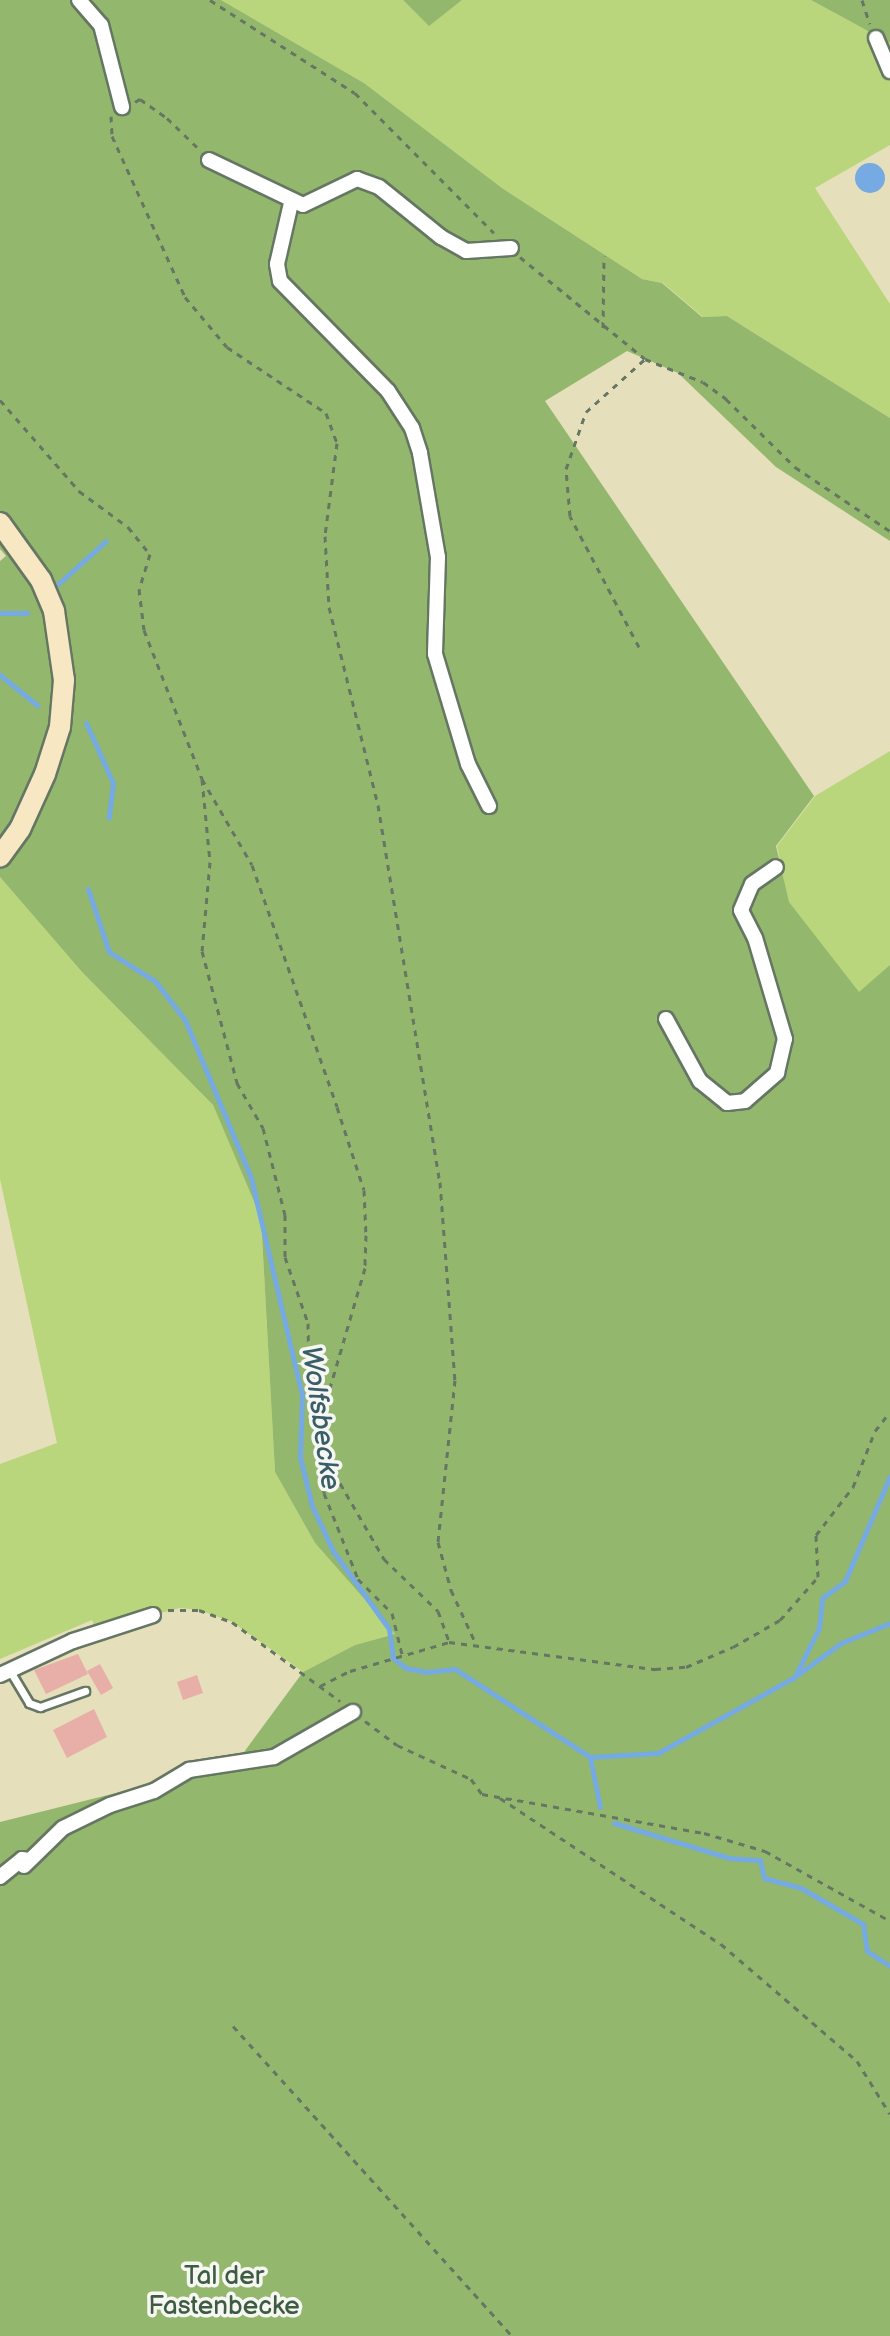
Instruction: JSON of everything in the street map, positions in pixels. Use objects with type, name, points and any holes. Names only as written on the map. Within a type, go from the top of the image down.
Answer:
[{"type":"main road","points":[[0,523],[41,580],[54,611],[64,680],[60,727],[45,774],[20,829],[0,857]]},
{"type":"street","points":[[79,0],[101,25],[122,107]]},
{"type":"street","points":[[876,38],[890,71]]},
{"type":"street","points":[[209,160],[291,203],[303,205],[357,179],[379,187],[441,237],[466,251],[511,248]]},
{"type":"street","points":[[291,203],[277,264],[280,281],[363,362],[412,428],[438,557],[435,654],[468,764],[489,806]]},
{"type":"street","points":[[666,1019],[700,1081],[727,1103],[745,1101],[777,1073],[785,1039],[755,938],[741,910],[752,884],[776,867]]},
{"type":"street","points":[[5,1673],[73,1641],[153,1615]]},
{"type":"street","points":[[0,1877],[22,1859],[26,1863],[63,1828],[110,1805],[154,1791],[189,1770],[274,1757],[353,1712]]},
{"type":"lane","points":[[5,1673],[29,1703],[40,1707],[85,1691]]},
{"type":"path","points":[[210,0],[355,93],[511,248],[603,328],[645,359],[703,382],[795,467],[890,531]]},
{"type":"path","points":[[862,0],[876,38]]},
{"type":"path","points":[[209,160],[140,99],[122,107],[109,118],[112,136],[185,297],[227,347],[326,413],[337,443],[325,536],[329,607],[378,805],[440,1182],[455,1380],[438,1542],[451,1590],[475,1642]]},
{"type":"path","points":[[603,328],[604,256]]},
{"type":"path","points":[[639,647],[570,516],[566,469],[586,412],[645,359]]},
{"type":"path","points":[[0,400],[79,491],[145,546],[150,554],[139,589],[140,616],[202,779],[252,865],[364,1190],[365,1268],[321,1418]]},
{"type":"path","points":[[202,779],[210,862],[202,951],[237,1083],[263,1128],[285,1215],[285,1257],[308,1323],[309,1373],[321,1418],[321,1451],[330,1517],[358,1579],[392,1613],[400,1655]]},
{"type":"path","points":[[320,1686],[385,1659],[449,1642],[475,1642],[655,1669],[686,1667],[733,1647],[780,1620],[818,1577],[816,1535],[853,1487],[875,1431],[890,1412]]},
{"type":"path","points":[[321,1451],[384,1559],[438,1611],[449,1642]]},
{"type":"path","points":[[153,1615],[180,1608],[232,1622],[294,1673],[320,1686],[397,1745],[471,1779],[482,1794],[704,1833],[765,1851],[890,1921]]},
{"type":"path","points":[[496,1796],[721,1944],[857,2061],[890,2114]]},
{"type":"path","points":[[233,2026],[512,2336]]},
{"type":"green space","name":"Tal der Fastenbecke","points":[[0,0],[221,0],[364,83],[502,188],[642,279],[662,283],[702,317],[727,316],[890,418],[890,541],[776,467],[678,373],[627,351],[545,401],[814,796],[776,846],[789,902],[859,992],[890,965],[890,2336],[0,2336],[0,1822],[236,1763],[303,1672],[355,1645],[395,1634],[315,1543],[275,1472],[261,1218],[213,1105],[82,972],[0,877],[0,561],[6,556],[0,549]]},
{"type":"green space","points":[[221,0],[403,0],[429,25],[462,0],[811,0],[890,43],[890,145],[815,188],[890,304],[890,418],[727,316],[703,317],[663,283],[642,279],[502,188],[364,83]]},
{"type":"green space","points":[[403,0],[462,0],[429,26]]},
{"type":"green space","points":[[811,0],[890,0],[890,43]]},
{"type":"green space","points":[[890,751],[890,966],[859,994],[788,903],[777,846],[815,796]]},
{"type":"green space","points":[[0,877],[82,972],[213,1105],[261,1218],[275,1472],[315,1543],[395,1634],[355,1645],[303,1672],[232,1622],[199,1610],[180,1608],[153,1615],[149,1609],[95,1628],[92,1620],[0,1659],[0,1464],[57,1443],[0,1179]]},
{"type":"water","points":[[870,163],[881,167],[885,178],[881,189],[870,193],[859,189],[855,178],[859,167]]},
{"type":"building","points":[[78,1654],[88,1674],[46,1694],[34,1670]]},
{"type":"building","points":[[100,1664],[113,1688],[101,1695],[87,1671]]},
{"type":"building","points":[[197,1675],[203,1693],[183,1700],[177,1682]]},
{"type":"building","points":[[94,1709],[107,1737],[67,1758],[53,1730]]},
{"type":"waterway","points":[[58,584],[106,541]]},
{"type":"waterway","points":[[0,613],[27,613]]},
{"type":"waterway","points":[[0,675],[37,705]]},
{"type":"waterway","points":[[86,723],[113,783],[109,818]]},
{"type":"waterway","name":"Wolfsbecke","points":[[88,889],[109,952],[155,981],[185,1020],[251,1178],[302,1395],[300,1457],[312,1506],[333,1551],[389,1629],[393,1658],[406,1668],[426,1672],[455,1669],[590,1757],[600,1807]]},
{"type":"waterway","points":[[795,1676],[819,1628],[822,1598],[845,1581],[890,1476]]},
{"type":"waterway","points":[[590,1757],[658,1753],[793,1678],[841,1643],[890,1623]]},
{"type":"waterway","name":"Wolfsbecke","points":[[614,1823],[729,1858],[760,1860],[764,1878],[801,1888],[863,1924],[867,1951],[890,1966]]}]
